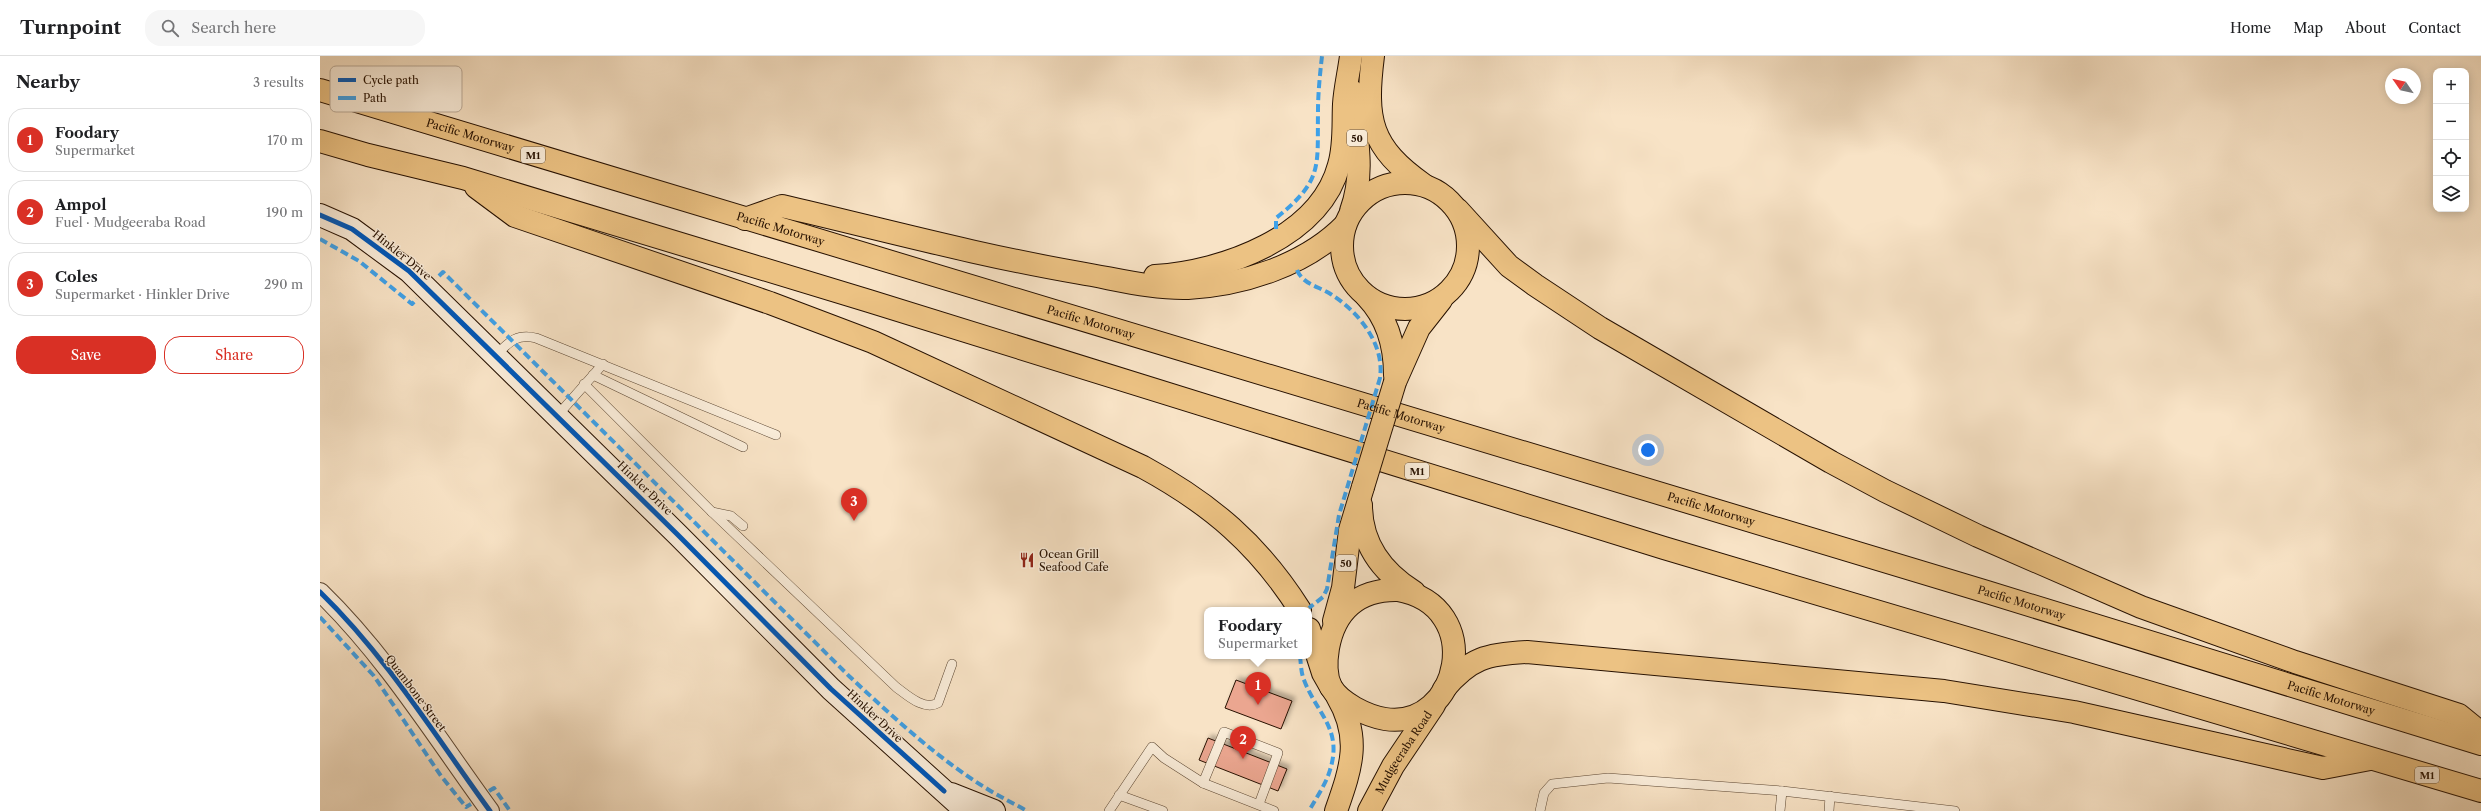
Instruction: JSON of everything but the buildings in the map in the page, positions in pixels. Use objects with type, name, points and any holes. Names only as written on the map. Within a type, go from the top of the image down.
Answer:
[{"type":"main road","name":"50","points":[[1351,56],[1352,98],[1360,168],[1357,191],[1346,221],[1341,241],[1342,257],[1351,278],[1378,310],[1389,330],[1394,350],[1395,381]]},
{"type":"main road","points":[[1084,274],[1148,276],[1206,268],[1280,238],[1301,225],[1322,202],[1339,168],[1343,144],[1344,103],[1351,56]]},
{"type":"main road","name":"50","points":[[1336,811],[1349,770],[1352,741],[1348,718],[1332,688],[1327,659],[1332,632],[1344,588],[1350,530],[1395,381],[1426,316],[1447,293],[1462,273],[1468,252],[1468,234],[1458,210],[1444,196],[1424,185],[1397,166],[1376,136],[1371,107],[1373,56]]},
{"type":"main road","name":"Pacific Motorway","points":[[320,90],[330,93]]},
{"type":"main road","name":"Pacific Motorway","points":[[392,112],[1979,590],[2481,744]]},
{"type":"main road","name":"M1","points":[[320,141],[368,155],[463,178],[876,303],[1664,548],[2481,791]]},
{"type":"main road","points":[[463,178],[515,216],[770,303],[873,342],[1144,467],[1181,487],[1233,528],[1271,568],[1298,607]]},
{"type":"main road","points":[[745,219],[782,206],[1032,265],[1171,288],[1220,284],[1260,274],[1292,262],[1328,242],[1346,221],[1357,203],[1380,188],[1402,183],[1424,185]]},
{"type":"main road","points":[[1458,210],[1504,261],[1535,285],[1600,328],[1885,491],[1991,542],[2141,607],[2295,662],[2459,715],[2481,733]]},
{"type":"main road","name":"Hinkler Drive","points":[[320,215],[352,229],[410,271],[831,689],[966,811]]},
{"type":"main road","points":[[1365,295],[1380,304],[1408,309],[1429,305],[1447,293]]},
{"type":"main road","name":"50","points":[[1362,491],[1362,523],[1375,557],[1394,578],[1424,598],[1442,615],[1452,639],[1454,663],[1442,692]]},
{"type":"main road","points":[[1332,632],[1337,619],[1349,606],[1372,593],[1398,590],[1424,598]]},
{"type":"main road","points":[[1312,638],[1323,673],[1332,688],[1361,711],[1392,719],[1404,718],[1423,710],[1442,692],[1461,670],[1476,661],[1496,654],[1526,652],[1944,691],[2082,713],[2323,768],[2373,758]]},
{"type":"main road","name":"Mudgeeraba Road","points":[[1367,810],[1393,766],[1442,692]]},
{"type":"main road","name":"Hinkler Drive","points":[[944,791],[994,811]]},
{"type":"street","name":"Quambone Street","points":[[320,592],[352,626],[398,683],[490,811]]},
{"type":"lane","points":[[496,355],[512,340],[526,335],[551,342],[776,435]]},
{"type":"lane","points":[[557,416],[603,364]]},
{"type":"lane","points":[[593,375],[743,447]]},
{"type":"lane","points":[[584,384],[712,512],[896,687],[913,700],[927,705],[938,702],[952,664]]},
{"type":"lane","points":[[712,512],[731,516],[743,526]]},
{"type":"lane","points":[[1203,783],[1224,732],[1231,734],[1278,752],[1259,804]]},
{"type":"lane","points":[[1109,811],[1152,747],[1164,758],[1203,783],[1274,811]]},
{"type":"lane","points":[[1540,811],[1544,793],[1552,784],[1608,778],[1782,791],[1955,811]]},
{"type":"lane","points":[[1780,811],[1782,791]]},
{"type":"lane","points":[[1119,795],[1163,811]]},
{"type":"lane","points":[[1829,811],[1830,796]]},
{"type":"marked path","points":[[1276,229],[1276,218],[1292,205],[1303,193],[1315,171],[1318,146],[1318,97],[1322,56]]},
{"type":"marked path","points":[[320,239],[359,261],[412,304],[417,299]]},
{"type":"marked path","points":[[1297,270],[1303,279],[1329,293],[1359,318],[1373,340],[1378,352],[1380,365],[1380,378],[1339,515],[1327,589],[1323,597],[1310,607]]},
{"type":"marked path","points":[[439,276],[443,272],[849,676],[882,707],[916,737],[970,778],[1027,811]]},
{"type":"marked path","points":[[320,617],[374,676],[441,776],[466,807],[471,804]]},
{"type":"marked path","points":[[1300,659],[1304,680],[1309,692],[1327,722],[1333,743],[1333,756],[1330,770],[1309,811]]},
{"type":"marked path","points":[[489,791],[494,788],[510,811]]},
{"type":"cycle path","points":[[320,215],[352,229],[409,271],[678,535],[831,689],[944,791]]},
{"type":"cycle path","points":[[320,592],[344,617],[389,670],[490,811]]},
{"type":"place","name":"Coles","points":[[854,521]]},
{"type":"place","name":"Ocean Grill Seafood Cafe","points":[[1027,560]]},
{"type":"place","name":"Foodary","points":[[1258,705]]},
{"type":"place","name":"Ampol","points":[[1243,759]]}]
